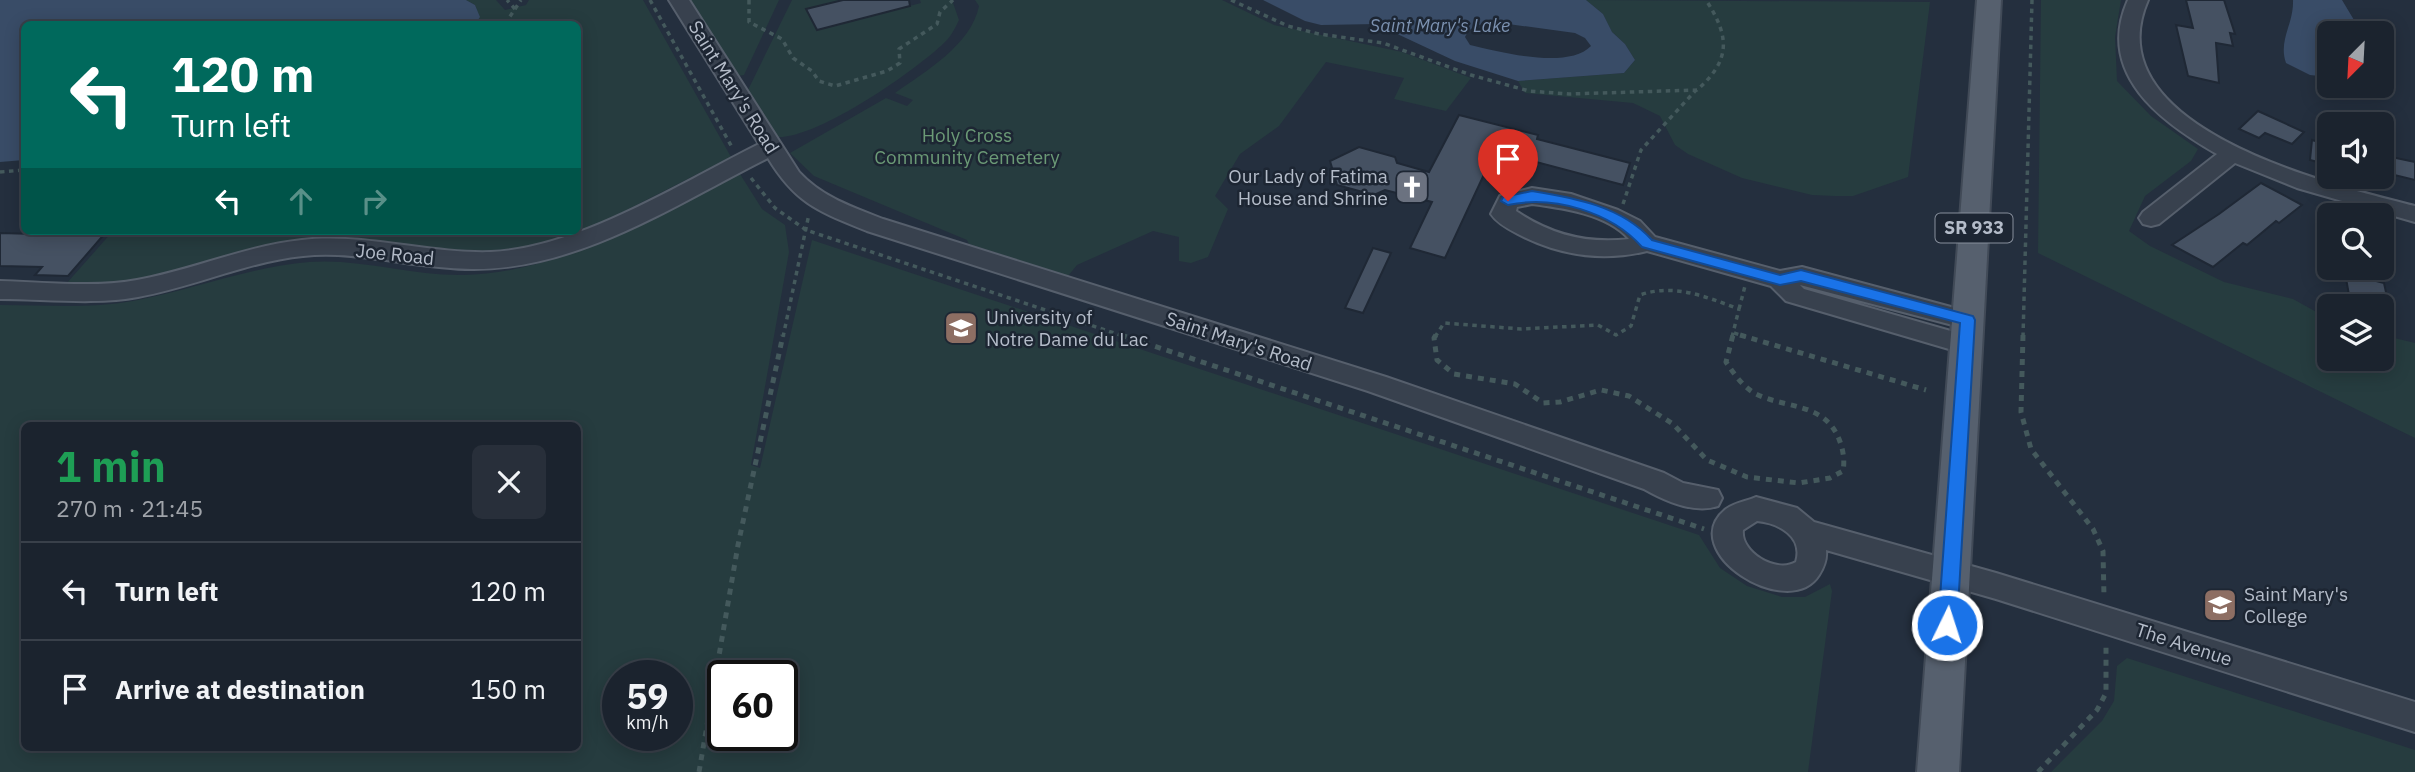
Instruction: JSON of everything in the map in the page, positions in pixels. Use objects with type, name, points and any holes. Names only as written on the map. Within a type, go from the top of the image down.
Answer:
[{"type":"main road","name":"SR 933","points":[[1938,772],[1989,0]]},
{"type":"street","name":"Saint Mary's Road","points":[[680,0],[791,177],[816,201],[875,225],[1377,384],[1654,481],[1670,491],[1689,497],[1707,498],[1743,512],[1769,510],[1783,515],[1806,532],[1952,573]]},
{"type":"street","points":[[2138,0],[2130,22],[2134,68],[2141,82],[2171,113],[2233,153],[2310,185],[2415,214]]},
{"type":"street","name":"Joe Road","points":[[0,290],[137,289],[272,253],[312,247],[468,261],[515,258],[605,229],[772,147]]},
{"type":"street","points":[[2151,218],[2233,153]]},
{"type":"street","points":[[1647,243],[1623,251],[1589,249],[1546,238],[1517,225],[1503,214],[1508,201],[1532,196],[1571,202],[1632,227],[1647,243],[1780,280],[1795,295],[1967,333]]},
{"type":"street","points":[[1743,512],[1734,518],[1728,527],[1727,537],[1731,549],[1739,560],[1751,569],[1779,578],[1792,578],[1811,565],[1814,555],[1806,532]]},
{"type":"street","name":"The Avenue","points":[[1952,573],[2415,718]]},
{"type":"path","points":[[508,0],[515,9]]},
{"type":"path","points":[[507,21],[521,0]]},
{"type":"path","points":[[650,0],[736,153]]},
{"type":"path","points":[[749,0],[749,22],[782,39],[793,58],[812,71],[819,80],[835,86],[887,71],[900,63],[898,49],[925,35],[937,24],[940,12],[953,0]]},
{"type":"path","points":[[1231,0],[1287,26],[1319,34],[1383,43],[1481,79],[1529,91],[1569,94],[1697,90]]},
{"type":"path","points":[[1603,213],[1622,207],[1642,150],[1715,71],[1726,44],[1725,32],[1706,0]]},
{"type":"path","points":[[2032,0],[2021,412],[2031,449],[2094,529],[2103,551],[2104,606]]},
{"type":"path","points":[[746,169],[766,202],[780,216],[806,230],[1727,537]]},
{"type":"path","points":[[0,172],[21,170]]},
{"type":"path","points":[[699,772],[738,545],[810,210],[816,201]]},
{"type":"path","points":[[1740,309],[1685,292],[1654,288],[1640,295],[1630,326],[1616,335],[1598,325],[1521,329],[1444,324],[1434,338],[1437,360],[1454,374],[1515,384],[1544,403],[1559,402],[1601,390],[1629,396],[1673,424],[1707,460],[1747,477],[1799,483],[1830,478],[1843,471],[1846,459],[1834,424],[1815,411],[1757,395],[1741,383],[1726,362],[1734,333],[1740,309],[1749,272]]},
{"type":"path","points":[[1734,333],[1926,390]]},
{"type":"path","points":[[2038,772],[2097,710],[2106,693],[2106,632]]},
{"type":"green space","points":[[466,0],[496,0],[505,10],[526,5],[529,0],[643,0],[731,157],[601,223],[581,230],[581,21],[476,21],[479,16],[475,5]]},
{"type":"green space","points":[[690,0],[779,0],[744,75],[737,76]]},
{"type":"green space","points":[[792,0],[843,0],[806,9],[817,30],[921,3],[920,0],[952,0],[959,20],[949,38],[930,55],[864,102],[815,128],[776,137],[748,90]]},
{"type":"green space","name":"Holy Cross Community Cemetery","points":[[975,0],[1222,0],[1274,25],[1402,52],[1471,78],[1446,111],[1394,99],[1404,78],[1326,62],[1279,126],[1240,154],[1215,196],[1228,209],[1208,257],[1191,263],[1179,261],[1179,237],[1153,231],[1077,265],[1068,276],[969,244],[967,240],[814,176],[790,153],[886,98],[907,106],[913,100],[895,93],[957,45],[974,20],[979,6]]},
{"type":"green space","points":[[1586,0],[1930,2],[1908,177],[1853,196],[1812,195],[1742,178],[1688,154],[1675,145],[1660,116],[1633,103],[1525,93],[1518,81],[1624,73],[1635,60],[1625,44],[1612,32],[1603,14]]},
{"type":"green space","points":[[2041,0],[2121,0],[2115,37],[2117,81],[2151,116],[2198,149],[2191,161],[2145,196],[2129,231],[2150,246],[2224,282],[2293,299],[2317,312],[2317,371],[2394,371],[2394,338],[2415,343],[2415,438],[2038,253]]},
{"type":"green space","points":[[740,174],[762,209],[785,225],[789,252],[751,465],[760,468],[812,240],[1699,535],[1720,568],[1747,586],[1782,597],[1805,597],[1830,584],[1832,591],[1808,772],[0,772],[0,305],[83,306],[133,301],[264,269],[309,262],[347,262],[444,275],[498,272],[534,265],[606,240]]},
{"type":"green space","points":[[109,235],[566,235],[519,251],[486,253],[365,240],[316,238],[279,243],[159,278],[119,283],[66,284]]},
{"type":"green space","points":[[2127,658],[2415,750],[2415,772],[2051,772],[2102,721],[2114,701],[2117,666]]},
{"type":"water","points":[[0,0],[466,0],[475,5],[480,17],[477,21],[21,21],[21,160],[0,162]]},
{"type":"water","name":"Saint Mary's Lake","points":[[1263,0],[1586,0],[1603,14],[1612,32],[1625,44],[1635,60],[1624,73],[1518,81],[1455,61],[1376,24],[1321,25],[1305,21]],"holes":[[[1501,23],[1575,33],[1585,38],[1591,46],[1567,57],[1551,58],[1515,55],[1470,45],[1465,37],[1476,26]]]},
{"type":"water","points":[[2293,0],[2342,0],[2354,20],[2317,21],[2317,76],[2286,63],[2285,39]]},
{"type":"building","points":[[843,0],[909,0],[910,6],[817,30],[806,9]]},
{"type":"building","points":[[2186,0],[2224,0],[2235,34],[2230,33],[2233,46],[2216,43],[2219,83],[2188,76],[2176,25],[2193,28]]},
{"type":"building","points":[[2258,111],[2304,132],[2292,144],[2265,133],[2259,138],[2239,129]]},
{"type":"building","name":"Our Lady of Fatima House and Shrine","points":[[1459,115],[1630,163],[1623,185],[1495,151],[1445,258],[1410,248],[1432,202],[1385,190],[1374,195],[1337,185],[1330,161],[1359,147],[1395,157],[1397,163],[1429,172]]},
{"type":"building","points":[[2312,140],[2317,141],[2317,162],[2310,160]]},
{"type":"building","points":[[2394,158],[2415,162],[2415,180],[2394,175]]},
{"type":"building","points":[[2261,183],[2302,205],[2279,223],[2276,221],[2247,245],[2243,243],[2213,267],[2172,245],[2219,214]]},
{"type":"building","points":[[0,233],[104,235],[68,276],[35,275],[42,267],[0,266]]},
{"type":"building","points":[[1373,248],[1391,253],[1363,313],[1345,308]]},
{"type":"building","points":[[2346,280],[2384,283],[2386,294],[2349,294]]},
{"type":"place","name":"Our Lady of Fatima House and Shrine","points":[[1412,187]]},
{"type":"place","name":"University of Notre Dame du Lac","points":[[961,328]]},
{"type":"place","name":"Saint Mary's College","points":[[2220,605]]},
{"type":"route","points":[[1508,201],[1532,196],[1571,202],[1632,227],[1647,243],[1780,280],[1801,276],[1968,320],[1947,625]]}]
